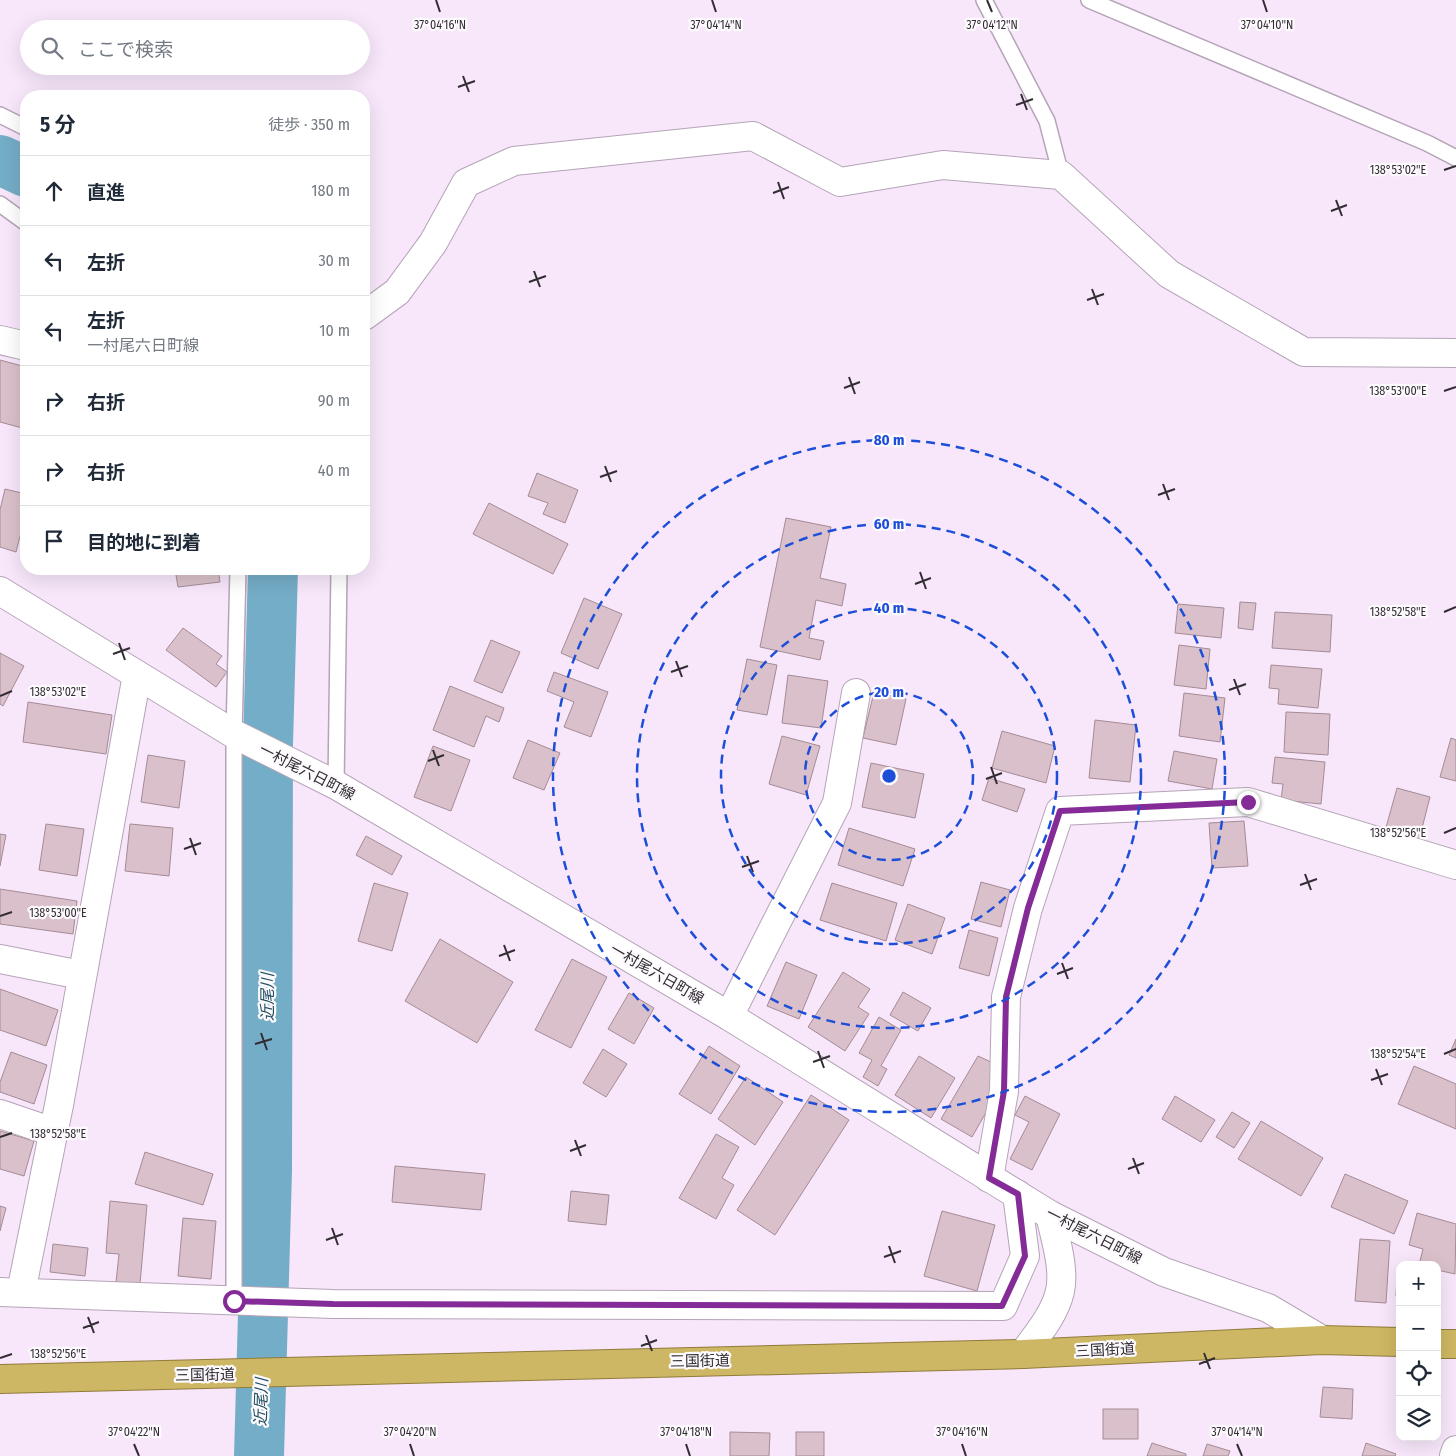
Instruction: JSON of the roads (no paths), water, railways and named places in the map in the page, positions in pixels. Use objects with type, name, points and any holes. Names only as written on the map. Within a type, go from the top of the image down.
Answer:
[{"type":"highway","name":"三国街道","points":[[0,1379],[1024,1354],[1322,1340],[1396,1342]]},
{"type":"highway","points":[[1441,1344],[1456,1344]]},
{"type":"street","points":[[370,312],[397,292],[433,243],[466,183],[514,161],[753,136],[840,182],[943,165],[1061,176],[1169,274],[1304,352],[1456,353]]},
{"type":"street","points":[[0,340],[20,345]]},
{"type":"street","name":"一村尾六日町線","points":[[0,591],[234,734],[336,786],[729,1016],[1050,1215],[1164,1272],[1268,1308],[1322,1340]]},
{"type":"street","points":[[137,675],[53,1132],[10,1292],[333,1304],[1002,1306],[1025,1256],[1018,1194]]},
{"type":"street","points":[[729,1016],[837,803],[856,693]]},
{"type":"street","points":[[989,1178],[1004,1091],[1006,997],[1028,908],[1060,811],[1248,802],[1456,865]]},
{"type":"street","points":[[0,959],[81,975]]},
{"type":"street","points":[[0,1114],[53,1132]]},
{"type":"street","points":[[1024,1354],[1047,1321],[1060,1291],[1060,1257],[1050,1215]]},
{"type":"street","points":[[1454,1456],[1456,1450]]},
{"type":"lane","points":[[984,0],[1047,121],[1061,176]]},
{"type":"lane","points":[[1089,0],[1427,143],[1456,158]]},
{"type":"lane","points":[[0,115],[20,125]]},
{"type":"lane","points":[[0,204],[20,219]]},
{"type":"lane","points":[[234,1301],[234,734],[238,575]]},
{"type":"lane","points":[[336,786],[339,575]]},
{"type":"waterway","name":"近尾川","points":[[0,160],[20,169]]},
{"type":"waterway","name":"近尾川","points":[[259,1456],[267,1171],[268,743],[273,575]]}]
